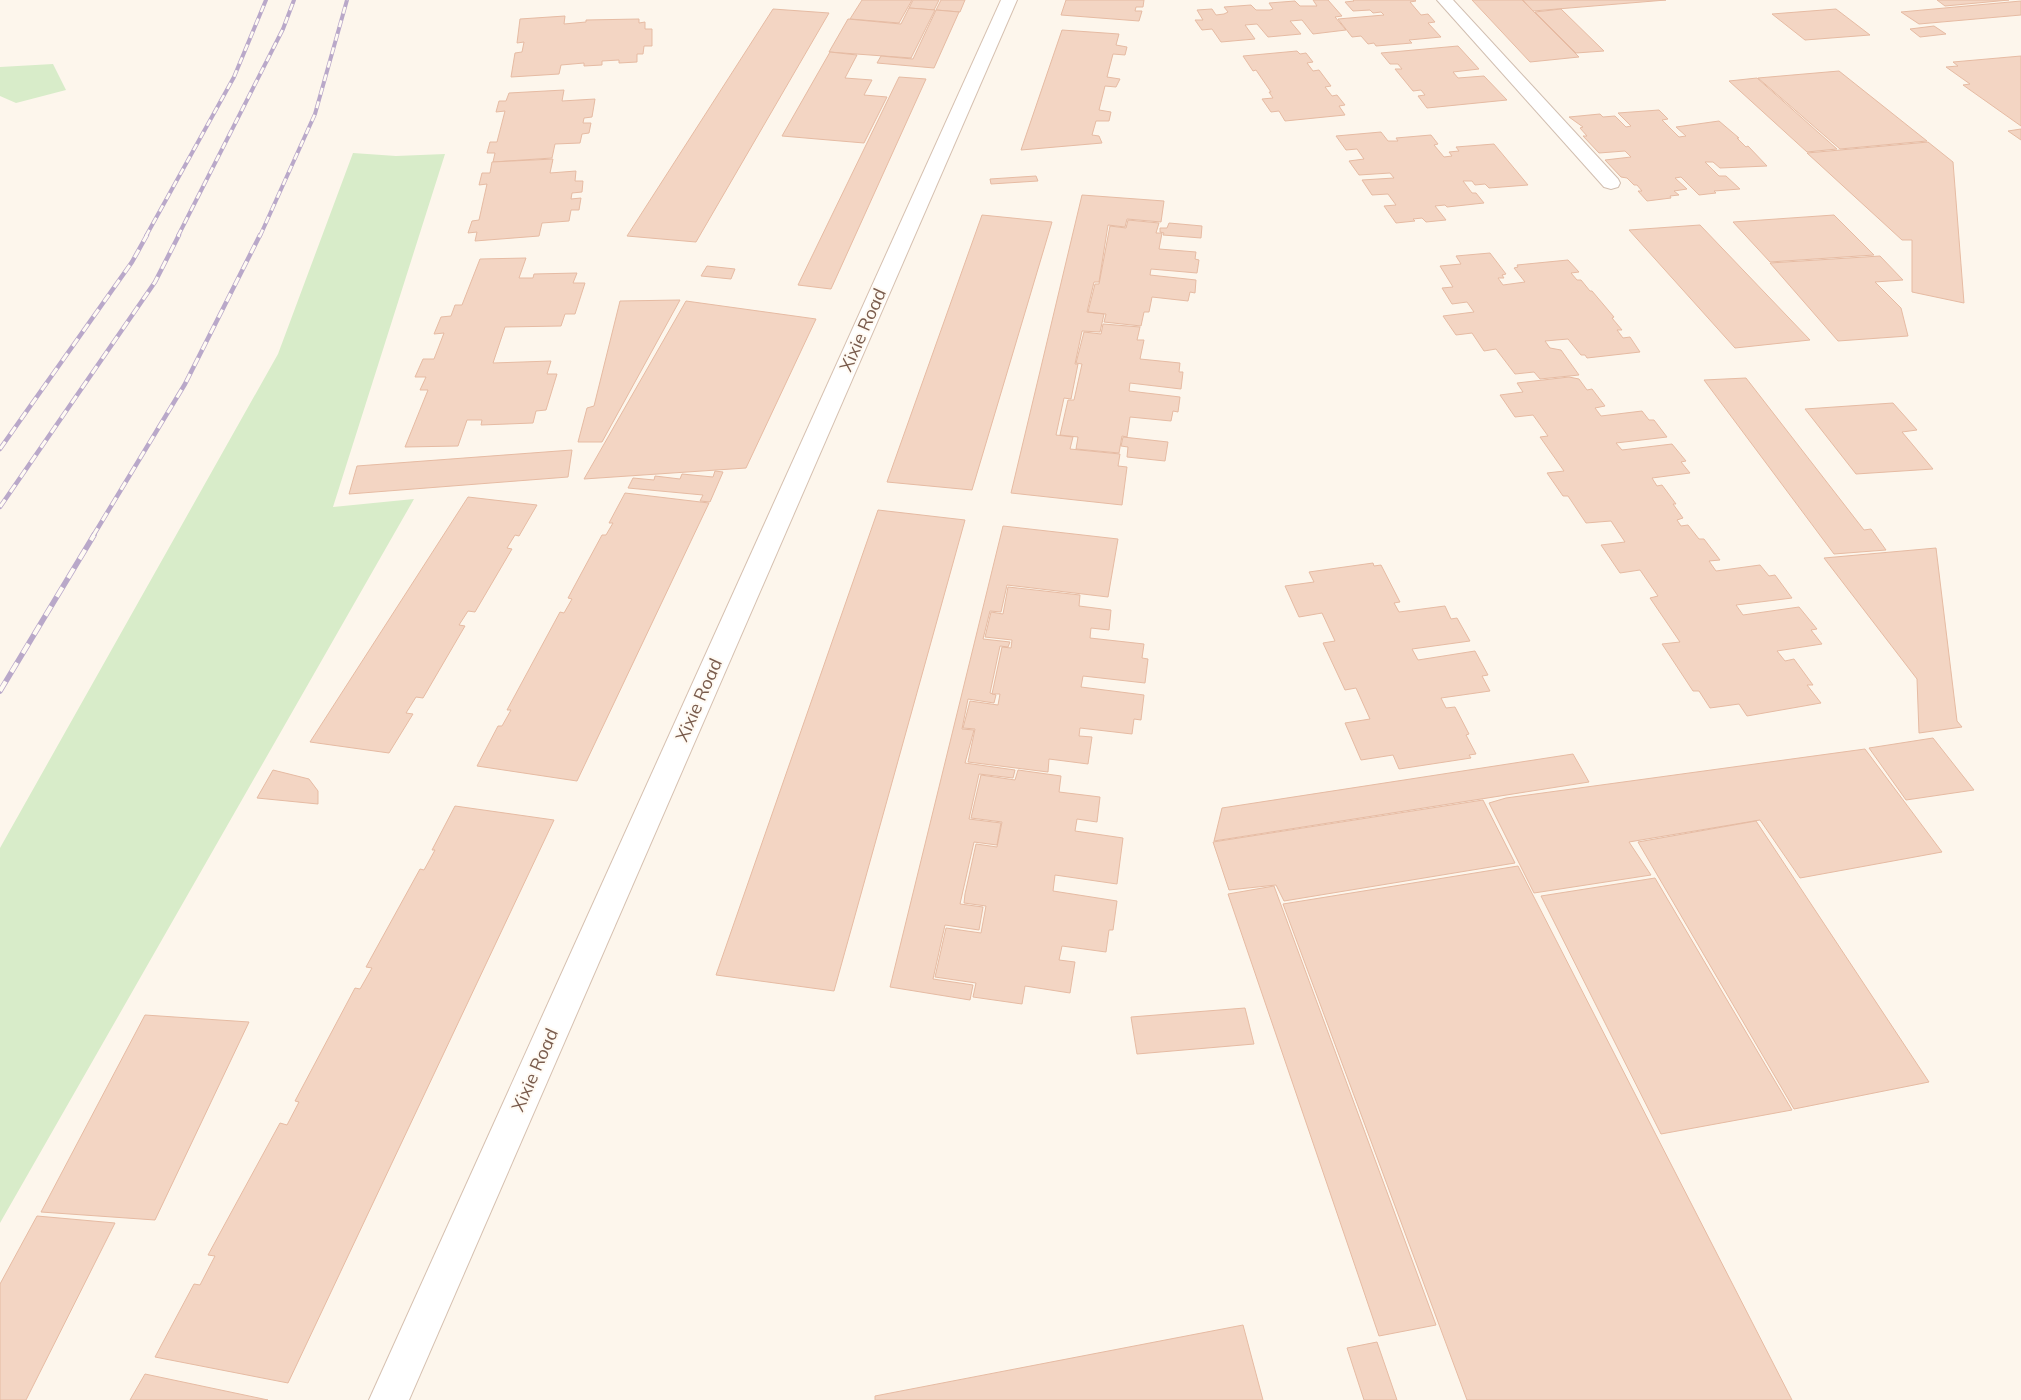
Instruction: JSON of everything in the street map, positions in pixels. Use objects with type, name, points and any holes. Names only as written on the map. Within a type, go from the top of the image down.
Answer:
[{"type":"street","name":"Xixie Road","points":[[389,1400],[1009,0]]},
{"type":"street","points":[[1445,0],[1611,182]]},
{"type":"green space","points":[[53,64],[66,90],[16,103],[0,96],[0,67]]},
{"type":"green space","points":[[353,153],[396,156],[445,154],[333,507],[414,499],[0,1223],[0,848],[278,354]]},
{"type":"building","points":[[862,0],[912,0],[899,23],[850,19]]},
{"type":"building","points":[[913,0],[939,0],[934,10],[909,8]]},
{"type":"building","points":[[941,0],[965,0],[960,12],[936,10]]},
{"type":"building","points":[[1066,0],[1144,0],[1143,7],[1136,7],[1135,11],[1142,11],[1139,21],[1061,15]]},
{"type":"building","points":[[1313,0],[1328,0],[1342,16],[1335,17],[1346,30],[1313,34],[1302,20],[1290,21],[1301,34],[1268,37],[1257,24],[1245,25],[1255,39],[1221,42],[1212,29],[1202,30],[1195,20],[1203,20],[1197,10],[1212,9],[1216,15],[1228,12],[1224,7],[1251,5],[1256,10],[1270,10],[1273,9],[1269,3],[1295,1],[1300,6],[1317,6]]},
{"type":"building","points":[[1353,0],[1415,0],[1410,2],[1421,15],[1428,14],[1435,22],[1428,23],[1441,37],[1409,40],[1412,43],[1376,46],[1374,43],[1368,44],[1361,36],[1352,37],[1338,19],[1384,15],[1381,12],[1373,13],[1370,10],[1353,11],[1345,2]]},
{"type":"building","points":[[1472,0],[1522,0],[1579,57],[1530,62]]},
{"type":"building","points":[[1523,0],[1666,0],[1533,11]]},
{"type":"building","points":[[1937,0],[2009,0],[1945,6]]},
{"type":"building","points":[[2021,1],[2021,15],[1919,24],[1901,12]]},
{"type":"building","points":[[909,8],[935,10],[911,58],[829,52],[848,19],[901,24]]},
{"type":"building","points":[[773,9],[829,13],[696,242],[627,236]]},
{"type":"building","points":[[1561,9],[1604,51],[1576,53],[1535,12]]},
{"type":"building","points":[[1836,9],[1870,35],[1805,40],[1772,14]]},
{"type":"building","points":[[936,10],[959,12],[934,68],[877,63],[881,56],[913,59]]},
{"type":"building","points":[[565,16],[564,24],[586,22],[586,20],[639,19],[639,23],[645,22],[645,29],[652,29],[652,46],[644,46],[643,54],[637,54],[637,62],[619,63],[619,60],[602,61],[602,65],[584,66],[584,63],[561,65],[559,74],[511,77],[515,53],[522,52],[524,42],[517,43],[520,19]]},
{"type":"building","points":[[1934,26],[1946,34],[1920,37],[1910,29]]},
{"type":"building","points":[[1062,30],[1119,34],[1116,45],[1127,47],[1125,55],[1113,54],[1107,77],[1120,79],[1116,87],[1105,86],[1099,110],[1111,112],[1109,121],[1096,121],[1092,135],[1099,136],[1102,143],[1021,150]]},
{"type":"building","points":[[1458,46],[1479,69],[1453,72],[1458,78],[1484,76],[1507,100],[1427,108],[1418,96],[1425,95],[1421,90],[1413,91],[1395,69],[1402,69],[1398,64],[1390,64],[1381,53]]},
{"type":"building","points":[[1297,51],[1300,54],[1306,53],[1313,62],[1307,63],[1313,71],[1319,70],[1331,86],[1325,87],[1332,96],[1337,95],[1345,105],[1339,106],[1345,115],[1285,121],[1279,111],[1271,112],[1262,99],[1273,98],[1269,92],[1271,92],[1256,70],[1253,71],[1243,56]]},
{"type":"building","points":[[830,52],[857,55],[845,78],[872,80],[864,95],[887,97],[864,143],[782,136]]},
{"type":"building","points":[[2021,56],[2021,126],[1963,85],[1970,84],[1946,67],[1958,66],[1953,62]]},
{"type":"building","points":[[1839,71],[1927,141],[1840,149],[1758,78]]},
{"type":"building","points":[[899,77],[926,79],[831,289],[798,285]]},
{"type":"building","points":[[1757,78],[1837,149],[1807,152],[1729,81]]},
{"type":"building","points":[[564,90],[562,101],[595,99],[592,117],[584,118],[583,123],[591,123],[589,133],[582,134],[580,143],[555,144],[552,158],[493,162],[495,153],[487,153],[490,142],[497,142],[505,111],[496,112],[499,101],[506,101],[509,93]]},
{"type":"building","points":[[1659,110],[1668,119],[1662,120],[1679,137],[1686,136],[1676,127],[1719,121],[1739,138],[1737,138],[1746,147],[1748,146],[1767,166],[1720,168],[1713,162],[1705,162],[1719,176],[1726,176],[1740,189],[1714,191],[1716,193],[1699,195],[1681,177],[1675,178],[1687,189],[1674,191],[1679,195],[1647,201],[1638,191],[1642,191],[1637,185],[1634,185],[1627,178],[1621,177],[1605,160],[1631,157],[1625,151],[1599,153],[1583,136],[1587,136],[1580,128],[1583,127],[1569,117],[1600,114],[1603,117],[1615,116],[1626,127],[1631,126],[1618,113]]},
{"type":"building","points":[[2021,129],[2021,140],[2008,131]]},
{"type":"building","points":[[1381,132],[1388,141],[1398,141],[1396,138],[1431,135],[1438,144],[1434,145],[1444,157],[1452,156],[1449,152],[1459,151],[1456,147],[1494,144],[1528,185],[1489,188],[1485,184],[1475,185],[1472,181],[1463,181],[1472,193],[1476,193],[1484,203],[1447,207],[1445,205],[1435,206],[1446,220],[1426,222],[1422,218],[1413,219],[1415,221],[1396,223],[1384,206],[1396,205],[1388,194],[1372,195],[1362,180],[1394,178],[1390,173],[1359,175],[1349,161],[1364,159],[1357,149],[1346,150],[1336,136]]},
{"type":"building","points":[[1928,142],[1953,162],[1964,303],[1912,292],[1912,240],[1902,240],[1807,153]]},
{"type":"building","points":[[553,159],[550,173],[576,171],[575,181],[583,181],[582,192],[572,193],[571,199],[581,198],[579,210],[571,210],[569,221],[542,223],[539,236],[475,241],[477,232],[468,233],[472,221],[479,220],[487,184],[479,185],[482,173],[490,173],[492,162]]},
{"type":"building","points":[[1036,176],[1038,181],[991,184],[990,179]]},
{"type":"building","points":[[1082,195],[1164,201],[1161,222],[1127,219],[1125,227],[1108,225],[1099,282],[1094,282],[1087,312],[1104,314],[1100,332],[1082,331],[1075,364],[1078,364],[1071,399],[1064,398],[1056,435],[1073,437],[1070,449],[1120,454],[1118,466],[1127,467],[1122,505],[1011,493]]},
{"type":"building","points":[[982,215],[1052,222],[972,490],[887,482]]},
{"type":"building","points":[[1834,215],[1874,255],[1770,262],[1733,222]]},
{"type":"building","points":[[1128,220],[1159,223],[1156,233],[1162,233],[1159,249],[1196,252],[1195,259],[1199,260],[1197,273],[1151,269],[1150,275],[1196,280],[1195,293],[1190,292],[1188,301],[1152,297],[1149,312],[1144,312],[1141,326],[1104,322],[1106,314],[1088,312],[1095,284],[1099,284],[1110,226],[1126,228]]},
{"type":"building","points":[[1169,223],[1202,226],[1201,238],[1163,235],[1164,233],[1160,232],[1160,228],[1167,228]]},
{"type":"building","points":[[1700,225],[1810,340],[1735,348],[1629,230]]},
{"type":"building","points":[[1490,253],[1506,274],[1502,275],[1504,278],[1498,278],[1503,285],[1525,282],[1514,268],[1518,267],[1517,265],[1568,260],[1579,272],[1571,273],[1592,291],[1614,317],[1612,318],[1622,330],[1617,330],[1623,338],[1630,337],[1640,352],[1587,358],[1585,355],[1581,355],[1568,339],[1545,341],[1550,348],[1561,350],[1579,375],[1540,379],[1534,372],[1515,374],[1496,349],[1484,351],[1472,333],[1456,335],[1443,316],[1474,312],[1467,302],[1452,304],[1442,288],[1453,287],[1440,266],[1461,264],[1456,256]]},
{"type":"building","points":[[1880,256],[1903,280],[1875,282],[1901,308],[1908,336],[1838,341],[1770,263]]},
{"type":"building","points":[[526,258],[519,278],[533,278],[534,274],[577,273],[573,283],[585,283],[575,314],[565,314],[561,326],[505,327],[493,363],[551,361],[547,374],[557,374],[546,410],[536,411],[533,423],[481,425],[482,420],[467,420],[458,446],[405,447],[428,390],[420,390],[426,377],[415,377],[423,359],[434,359],[444,333],[434,334],[441,317],[451,316],[455,305],[462,305],[480,259]]},
{"type":"building","points":[[707,266],[735,269],[731,279],[701,276]]},
{"type":"building","points":[[680,300],[602,442],[578,442],[587,408],[594,406],[620,301]]},
{"type":"building","points":[[686,301],[816,319],[746,468],[584,479]]},
{"type":"building","points":[[1103,324],[1140,327],[1137,340],[1144,340],[1140,359],[1180,363],[1179,372],[1183,372],[1181,389],[1130,383],[1129,391],[1180,397],[1178,412],[1173,411],[1171,421],[1130,417],[1127,437],[1122,436],[1119,453],[1076,449],[1078,437],[1060,435],[1068,400],[1074,400],[1082,364],[1076,363],[1084,332],[1101,334]]},
{"type":"building","points":[[1569,377],[1579,379],[1587,390],[1592,389],[1605,406],[1595,408],[1601,416],[1642,411],[1649,420],[1654,420],[1667,437],[1616,443],[1622,450],[1672,444],[1686,461],[1681,462],[1690,473],[1652,478],[1657,486],[1662,485],[1676,504],[1673,504],[1683,518],[1677,520],[1681,526],[1688,525],[1699,539],[1704,539],[1720,560],[1709,561],[1716,571],[1760,565],[1769,576],[1775,575],[1792,598],[1736,605],[1743,615],[1799,607],[1817,629],[1811,630],[1822,644],[1777,651],[1785,661],[1794,659],[1813,685],[1807,685],[1821,703],[1747,716],[1739,704],[1710,708],[1699,691],[1693,691],[1662,644],[1680,642],[1650,598],[1658,596],[1640,570],[1620,573],[1601,545],[1625,542],[1611,521],[1586,523],[1568,496],[1563,496],[1547,473],[1564,471],[1540,437],[1548,436],[1533,415],[1515,417],[1500,395],[1523,392],[1517,383]]},
{"type":"building","points":[[1746,378],[1864,530],[1871,529],[1886,550],[1834,554],[1704,380]]},
{"type":"building","points":[[1893,403],[1917,430],[1902,432],[1933,469],[1856,474],[1805,409]]},
{"type":"building","points":[[1123,437],[1168,442],[1165,461],[1127,457],[1128,447],[1121,446]]},
{"type":"building","points":[[572,450],[568,477],[349,494],[357,466]]},
{"type":"building","points":[[715,471],[723,472],[710,502],[700,501],[703,495],[628,488],[633,478],[654,480],[655,476],[680,479],[682,474],[713,477]]},
{"type":"building","points":[[625,493],[709,503],[577,781],[477,766],[498,726],[502,726],[511,710],[507,710],[560,612],[564,613],[572,599],[568,598],[602,535],[606,535],[613,523],[609,523]]},
{"type":"building","points":[[468,497],[537,505],[519,536],[515,535],[507,548],[512,549],[475,612],[468,611],[459,625],[465,626],[423,698],[416,697],[406,713],[413,714],[389,753],[310,742]]},
{"type":"building","points":[[878,510],[965,520],[834,991],[716,975]]},
{"type":"building","points":[[1003,526],[1118,539],[1108,597],[1007,585],[1001,612],[990,611],[983,639],[1010,642],[1008,647],[1000,646],[990,693],[996,695],[994,703],[968,699],[962,729],[974,730],[965,763],[1015,770],[1013,778],[979,774],[969,819],[1001,823],[997,845],[974,842],[960,904],[983,907],[979,930],[945,925],[933,979],[973,985],[970,1000],[890,987]]},
{"type":"building","points":[[1936,548],[1957,721],[1962,727],[1919,733],[1917,679],[1824,558]]},
{"type":"building","points":[[1373,563],[1374,566],[1381,565],[1400,602],[1394,603],[1399,612],[1445,606],[1451,619],[1457,618],[1470,641],[1412,649],[1418,660],[1475,651],[1488,675],[1482,676],[1490,691],[1441,698],[1446,708],[1455,707],[1469,734],[1466,735],[1476,754],[1469,755],[1471,758],[1399,769],[1393,755],[1361,760],[1345,723],[1370,719],[1356,688],[1345,690],[1323,643],[1335,641],[1322,613],[1299,617],[1285,586],[1314,582],[1309,572]]},
{"type":"building","points":[[1008,587],[1080,595],[1079,606],[1111,610],[1109,630],[1091,628],[1090,638],[1144,644],[1142,658],[1148,659],[1145,683],[1083,676],[1081,687],[1144,695],[1141,720],[1134,719],[1132,734],[1080,728],[1079,736],[1092,737],[1088,764],[1049,759],[1048,772],[968,762],[975,729],[963,728],[970,701],[998,705],[1000,694],[992,694],[1002,647],[1011,648],[1012,640],[985,637],[991,612],[1003,614]]},
{"type":"building","points":[[1933,738],[1974,790],[1906,800],[1869,748]]},
{"type":"building","points":[[1865,749],[1942,852],[1800,878],[1760,820],[1629,842],[1651,875],[1534,893],[1489,803],[1506,798]]},
{"type":"building","points":[[1573,754],[1589,782],[1214,841],[1222,808]]},
{"type":"building","points":[[273,770],[309,779],[318,791],[318,804],[257,798]]},
{"type":"building","points":[[1018,770],[1061,776],[1059,792],[1100,797],[1097,822],[1077,819],[1075,831],[1123,838],[1117,884],[1055,875],[1053,891],[1117,901],[1113,930],[1109,930],[1106,952],[1062,946],[1059,960],[1075,962],[1070,993],[1025,986],[1022,1004],[973,997],[976,983],[935,977],[946,928],[981,933],[986,906],[964,903],[965,894],[976,844],[997,847],[1002,822],[971,818],[981,775],[1015,780]]},
{"type":"building","points":[[1483,800],[1515,863],[1284,901],[1276,885],[1229,890],[1213,842]]},
{"type":"building","points":[[455,806],[554,820],[288,1383],[155,1357],[194,1284],[200,1285],[215,1256],[208,1255],[280,1123],[287,1125],[299,1102],[295,1101],[355,988],[360,989],[372,968],[366,967],[420,869],[424,870],[435,850],[432,850]]},
{"type":"building","points":[[1756,821],[1929,1082],[1794,1109],[1638,842]]},
{"type":"building","points":[[1518,866],[1792,1400],[1467,1400],[1283,904]]},
{"type":"building","points":[[1655,878],[1792,1110],[1661,1134],[1541,896]]},
{"type":"building","points":[[1274,886],[1436,1325],[1379,1336],[1228,894]]},
{"type":"building","points":[[1245,1008],[1254,1044],[1137,1054],[1131,1017]]},
{"type":"building","points":[[145,1015],[249,1022],[155,1220],[41,1212]]},
{"type":"building","points":[[37,1216],[115,1223],[26,1400],[0,1400],[0,1284]]},
{"type":"building","points":[[1243,1325],[1263,1400],[875,1400],[875,1396]]},
{"type":"building","points":[[1377,1342],[1397,1400],[1364,1400],[1347,1348]]},
{"type":"building","points":[[145,1374],[268,1400],[130,1400]]},
{"type":"railway","points":[[146,236],[234,77],[266,0]]},
{"type":"railway","points":[[178,236],[283,29],[294,0]]},
{"type":"railway","points":[[260,236],[315,114],[347,0]]},
{"type":"railway","points":[[0,449],[132,262],[147,235]]},
{"type":"railway","points":[[0,507],[155,282],[179,235]]},
{"type":"railway","points":[[93,536],[185,384],[260,235]]},
{"type":"railway","points":[[0,691],[94,535]]}]
